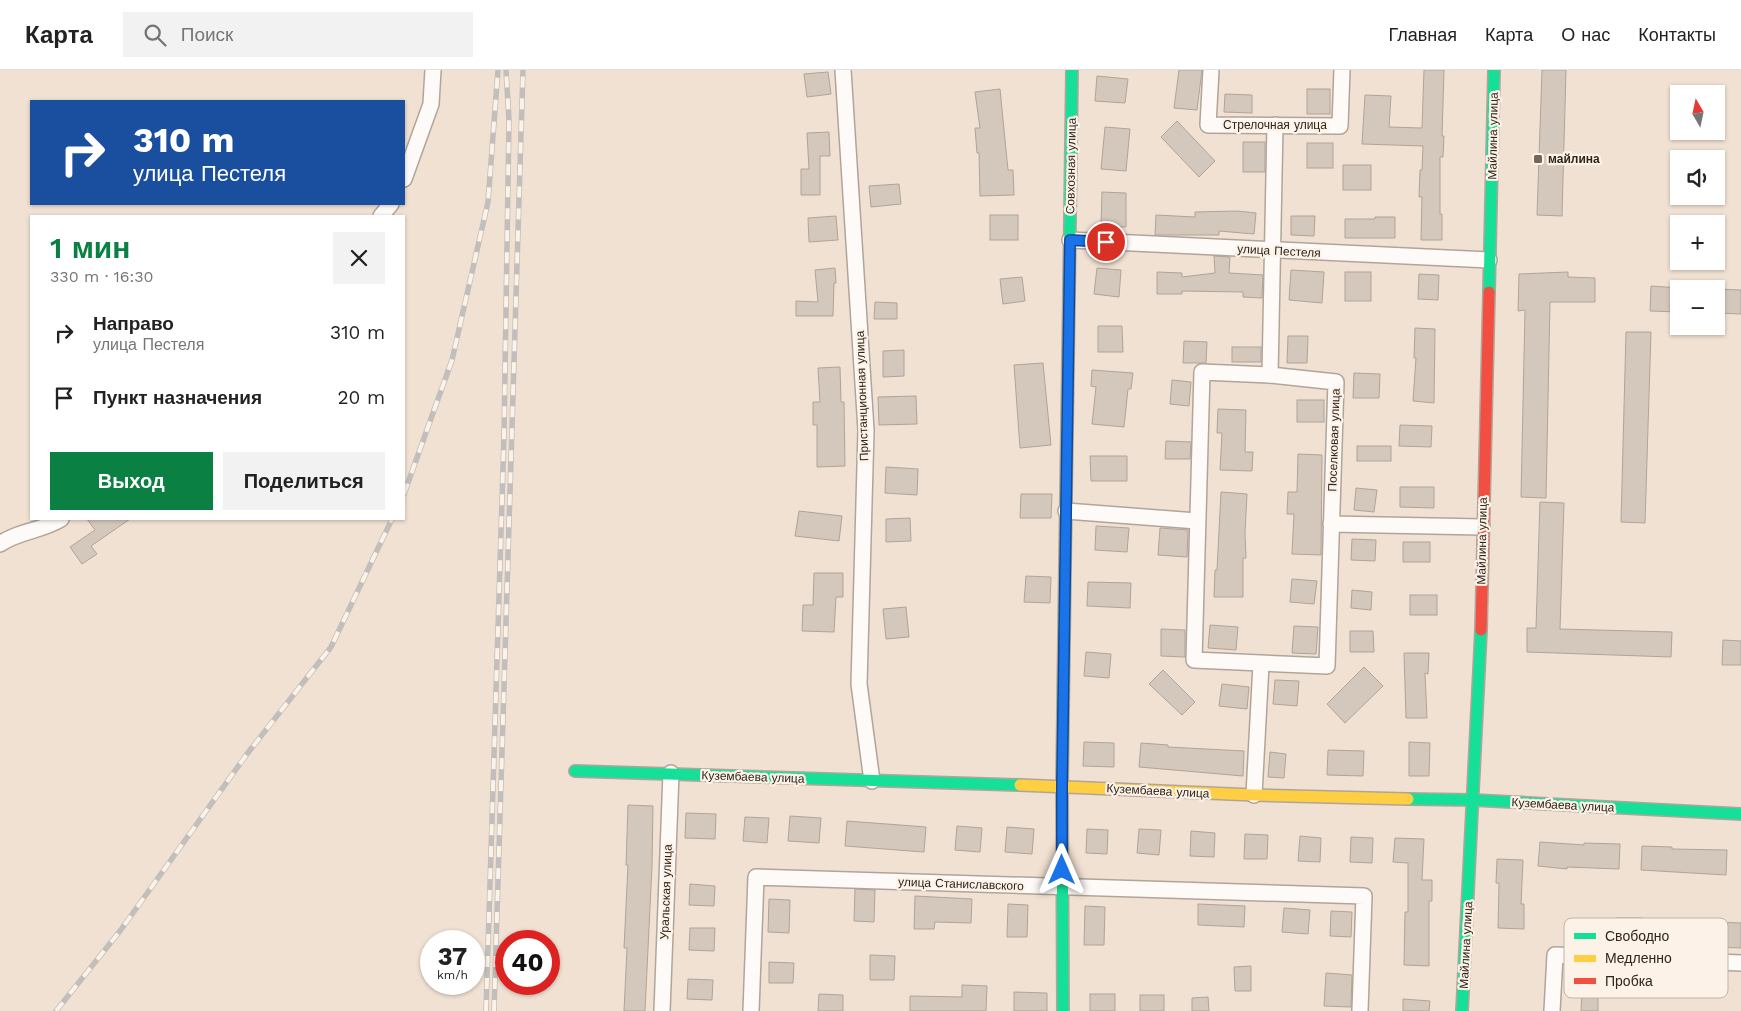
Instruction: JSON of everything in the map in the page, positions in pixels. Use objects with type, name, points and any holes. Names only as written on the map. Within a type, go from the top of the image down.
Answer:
[{"type":"street","points":[[405,176],[432,104],[433,70]]},
{"type":"street","name":"Пристанционная улица","points":[[844,70],[866,430],[859,684],[872,781]]},
{"type":"street","name":"Совхозная улица","points":[[1063,1011],[1062,786],[1072,70]]},
{"type":"street","name":"Стрелочная улица","points":[[1211,70],[1208,125],[1340,126],[1342,70]]},
{"type":"street","name":"Майлина улица","points":[[1462,1011],[1480,669],[1494,70]]},
{"type":"street","points":[[1270,375],[1275,125]]},
{"type":"street","points":[[382,215],[390,205]]},
{"type":"street","name":"улица Пестеля","points":[[1070,240],[1490,260]]},
{"type":"street","name":"Поселковая улица","points":[[1202,372],[1270,375],[1336,382],[1327,666],[1194,660],[1197,520],[1202,372]]},
{"type":"street","points":[[1066,511],[1197,520]]},
{"type":"street","points":[[0,544],[9,537],[52,525],[59,520]]},
{"type":"street","points":[[1332,524],[1482,527]]},
{"type":"street","points":[[1254,795],[1261,664]]},
{"type":"street","name":"Кузембаева улица","points":[[575,770],[1062,786],[1254,795],[1473,800],[1741,814]]},
{"type":"street","name":"Уральская улица","points":[[662,1011],[671,773]]},
{"type":"street","name":"улица Станиславского","points":[[751,1011],[756,878],[1364,896],[1360,1011]]},
{"type":"street","points":[[1552,1011],[1555,955],[1564,955]]},
{"type":"street","points":[[1728,962],[1741,962]]},
{"type":"building","points":[[1179,70],[1202,70],[1197,110],[1174,108]]},
{"type":"building","points":[[1424,70],[1444,70],[1442,136],[1444,136],[1443,157],[1440,157],[1442,240],[1421,240],[1422,197],[1419,197],[1423,146],[1362,144],[1365,95],[1391,96],[1389,127],[1422,128]]},
{"type":"building","points":[[1542,70],[1566,70],[1562,216],[1537,215]]},
{"type":"building","points":[[828,72],[831,94],[807,97],[804,74]]},
{"type":"building","points":[[1097,76],[1128,79],[1125,103],[1095,101]]},
{"type":"building","points":[[1000,89],[1008,170],[1013,170],[1014,195],[980,196],[979,153],[977,153],[975,128],[980,128],[975,92]]},
{"type":"building","points":[[1307,89],[1330,89],[1330,114],[1307,114]]},
{"type":"building","points":[[1225,94],[1252,95],[1252,113],[1224,112]]},
{"type":"building","points":[[1177,121],[1215,161],[1199,177],[1161,137]]},
{"type":"building","points":[[1105,127],[1130,129],[1126,171],[1101,169]]},
{"type":"building","points":[[829,132],[830,156],[820,156],[820,195],[801,195],[801,169],[809,169],[807,133]]},
{"type":"building","points":[[1243,142],[1265,142],[1265,172],[1243,172]]},
{"type":"building","points":[[1307,143],[1333,143],[1333,168],[1307,168]]},
{"type":"building","points":[[1343,165],[1371,165],[1371,190],[1343,190]]},
{"type":"building","points":[[899,184],[901,204],[871,207],[869,186]]},
{"type":"building","points":[[1102,192],[1126,193],[1126,227],[1101,227]]},
{"type":"building","points":[[1237,211],[1256,213],[1254,234],[1219,231],[1219,235],[1155,235],[1156,215],[1195,217],[1195,212]]},
{"type":"building","points":[[990,215],[1018,215],[1018,240],[990,240]]},
{"type":"building","points":[[836,216],[838,240],[809,242],[808,218]]},
{"type":"building","points":[[1291,216],[1315,216],[1314,236],[1291,235]]},
{"type":"building","points":[[1375,217],[1395,217],[1395,238],[1345,238],[1345,219],[1375,219]]},
{"type":"building","points":[[1214,256],[1230,257],[1229,273],[1263,275],[1262,298],[1243,297],[1243,292],[1182,291],[1182,294],[1157,294],[1157,272],[1182,273],[1182,277],[1215,273]]},
{"type":"building","points":[[835,268],[836,283],[834,283],[833,316],[796,316],[796,301],[818,302],[815,270]]},
{"type":"building","points":[[1097,268],[1121,270],[1119,297],[1094,294]]},
{"type":"building","points":[[1291,270],[1324,272],[1322,303],[1289,300]]},
{"type":"building","points":[[1345,272],[1371,272],[1371,301],[1345,301]]},
{"type":"building","points":[[1568,272],[1568,277],[1595,278],[1595,302],[1550,302],[1546,498],[1521,497],[1525,310],[1518,311],[1519,274]]},
{"type":"building","points":[[1419,274],[1439,275],[1438,300],[1418,299]]},
{"type":"building","points":[[1022,277],[1025,301],[1003,304],[1000,279]]},
{"type":"building","points":[[1651,286],[1670,287],[1670,312],[1650,311]]},
{"type":"building","points":[[1725,289],[1741,290],[1741,314],[1725,313]]},
{"type":"building","points":[[875,302],[897,303],[897,319],[874,319]]},
{"type":"building","points":[[1098,326],[1122,326],[1123,352],[1098,352]]},
{"type":"building","points":[[1415,328],[1435,329],[1434,403],[1413,401],[1416,358],[1414,358]]},
{"type":"building","points":[[1626,332],[1651,332],[1645,523],[1621,522]]},
{"type":"building","points":[[1288,336],[1308,336],[1307,363],[1287,363]]},
{"type":"building","points":[[1184,341],[1207,342],[1206,363],[1183,363]]},
{"type":"building","points":[[1232,347],[1261,347],[1261,362],[1232,362]]},
{"type":"building","points":[[904,350],[904,376],[883,377],[883,351]]},
{"type":"building","points":[[1043,363],[1051,445],[1020,448],[1014,365]]},
{"type":"building","points":[[840,367],[841,402],[844,402],[845,466],[817,467],[817,425],[813,425],[813,402],[820,402],[818,368]]},
{"type":"building","points":[[1092,370],[1133,373],[1131,389],[1128,389],[1124,427],[1092,424],[1096,387],[1091,386]]},
{"type":"building","points":[[1354,373],[1380,374],[1379,398],[1353,398]]},
{"type":"building","points":[[1172,380],[1191,382],[1189,406],[1170,404]]},
{"type":"building","points":[[916,396],[917,424],[879,425],[878,397]]},
{"type":"building","points":[[1297,400],[1324,400],[1324,422],[1297,422]]},
{"type":"building","points":[[1218,409],[1246,410],[1245,452],[1253,452],[1252,471],[1220,470],[1222,433],[1217,433]]},
{"type":"building","points":[[1400,425],[1432,426],[1431,447],[1399,446]]},
{"type":"building","points":[[1166,441],[1191,442],[1190,459],[1165,459]]},
{"type":"building","points":[[1357,446],[1391,446],[1391,461],[1357,461]]},
{"type":"building","points":[[1298,454],[1322,455],[1321,555],[1292,554],[1294,514],[1287,514],[1288,492],[1297,492]]},
{"type":"building","points":[[1090,456],[1127,456],[1127,481],[1091,481]]},
{"type":"building","points":[[886,467],[918,469],[917,495],[885,493]]},
{"type":"building","points":[[1400,487],[1434,487],[1434,508],[1400,507]]},
{"type":"building","points":[[1356,488],[1377,490],[1374,512],[1354,510]]},
{"type":"building","points":[[1221,492],[1247,494],[1246,558],[1243,558],[1243,597],[1214,597]]},
{"type":"building","points":[[1021,494],[1052,494],[1051,518],[1020,518]]},
{"type":"building","points":[[1540,502],[1564,503],[1560,629],[1672,632],[1671,657],[1527,652],[1527,628],[1536,628]]},
{"type":"building","points":[[799,511],[842,516],[839,541],[795,536]]},
{"type":"building","points":[[910,518],[911,541],[886,542],[886,519]]},
{"type":"building","points":[[88,520],[129,520],[91,546],[97,554],[82,564],[70,547],[95,530]]},
{"type":"building","points":[[1096,526],[1129,528],[1127,552],[1095,550]]},
{"type":"building","points":[[1160,528],[1188,530],[1187,557],[1158,555]]},
{"type":"building","points":[[1352,539],[1376,540],[1375,561],[1351,560]]},
{"type":"building","points":[[1403,542],[1430,542],[1430,562],[1403,562]]},
{"type":"building","points":[[814,573],[843,573],[843,597],[836,597],[834,632],[802,631],[803,605],[813,605]]},
{"type":"building","points":[[1026,576],[1051,577],[1050,603],[1024,602]]},
{"type":"building","points":[[1292,579],[1317,581],[1314,604],[1290,602]]},
{"type":"building","points":[[1088,582],[1131,583],[1130,608],[1087,606]]},
{"type":"building","points":[[1352,590],[1372,592],[1371,610],[1351,608]]},
{"type":"building","points":[[1410,595],[1437,595],[1437,615],[1410,615]]},
{"type":"building","points":[[906,607],[909,637],[886,639],[883,609]]},
{"type":"building","points":[[1210,625],[1238,627],[1236,650],[1208,648]]},
{"type":"building","points":[[1294,626],[1318,627],[1316,654],[1292,653]]},
{"type":"building","points":[[1161,629],[1185,630],[1185,657],[1161,656]]},
{"type":"building","points":[[1350,631],[1373,631],[1374,652],[1350,652]]},
{"type":"building","points":[[1723,640],[1741,641],[1741,665],[1722,665]]},
{"type":"building","points":[[1086,652],[1111,654],[1109,678],[1084,676]]},
{"type":"building","points":[[1404,653],[1429,653],[1428,674],[1425,673],[1427,718],[1406,718]]},
{"type":"building","points":[[1364,667],[1383,686],[1345,723],[1327,704]]},
{"type":"building","points":[[1163,670],[1195,702],[1182,715],[1149,684]]},
{"type":"building","points":[[1275,680],[1299,681],[1297,706],[1273,704]]},
{"type":"building","points":[[1222,684],[1249,687],[1247,709],[1219,706]]},
{"type":"building","points":[[1084,742],[1114,743],[1114,767],[1083,766]]},
{"type":"building","points":[[1409,742],[1430,743],[1429,776],[1409,776]]},
{"type":"building","points":[[1141,743],[1168,745],[1168,747],[1244,751],[1243,776],[1139,767]]},
{"type":"building","points":[[1328,750],[1364,751],[1363,776],[1327,775]]},
{"type":"building","points":[[1270,752],[1286,754],[1284,778],[1268,777]]},
{"type":"building","points":[[628,805],[653,806],[645,1011],[624,1011],[627,948],[624,948],[628,865],[626,865]]},
{"type":"building","points":[[686,813],[716,814],[715,839],[685,838]]},
{"type":"building","points":[[790,816],[821,818],[819,843],[788,841]]},
{"type":"building","points":[[745,817],[769,818],[767,843],[743,841]]},
{"type":"building","points":[[847,821],[926,827],[924,852],[845,846]]},
{"type":"building","points":[[957,826],[982,828],[980,852],[955,850]]},
{"type":"building","points":[[1007,827],[1034,829],[1032,854],[1005,852]]},
{"type":"building","points":[[1087,829],[1108,830],[1107,854],[1086,853]]},
{"type":"building","points":[[1139,829],[1161,830],[1159,855],[1137,853]]},
{"type":"building","points":[[1191,831],[1215,833],[1214,857],[1190,856]]},
{"type":"building","points":[[1245,834],[1268,835],[1267,859],[1244,859]]},
{"type":"building","points":[[1300,836],[1321,838],[1320,862],[1298,861]]},
{"type":"building","points":[[1351,837],[1373,838],[1372,863],[1350,862]]},
{"type":"building","points":[[1395,838],[1424,839],[1422,880],[1432,880],[1432,901],[1429,901],[1429,966],[1404,965],[1405,912],[1408,912],[1408,863],[1393,862]]},
{"type":"building","points":[[1540,842],[1584,845],[1584,843],[1620,844],[1619,869],[1567,867],[1567,869],[1538,866]]},
{"type":"building","points":[[1642,846],[1672,847],[1672,849],[1727,850],[1726,875],[1641,870]]},
{"type":"building","points":[[1497,859],[1523,860],[1521,904],[1524,904],[1524,929],[1498,928],[1499,883],[1496,883]]},
{"type":"building","points":[[690,884],[715,886],[714,906],[689,905]]},
{"type":"building","points":[[855,889],[875,890],[874,922],[854,921]]},
{"type":"building","points":[[915,896],[972,899],[971,923],[935,922],[934,929],[914,929]]},
{"type":"building","points":[[769,899],[790,900],[789,933],[768,932]]},
{"type":"building","points":[[1008,904],[1028,905],[1027,937],[1007,937]]},
{"type":"building","points":[[1198,904],[1245,906],[1244,927],[1198,925]]},
{"type":"building","points":[[1085,906],[1105,907],[1104,945],[1084,945]]},
{"type":"building","points":[[1284,908],[1310,910],[1308,934],[1282,932]]},
{"type":"building","points":[[1331,911],[1352,912],[1351,937],[1330,936]]},
{"type":"building","points":[[1728,922],[1741,923],[1741,948],[1728,947]]},
{"type":"building","points":[[690,928],[715,928],[714,951],[689,950]]},
{"type":"building","points":[[870,955],[895,956],[894,980],[870,980]]},
{"type":"building","points":[[769,962],[794,963],[793,983],[769,983]]},
{"type":"building","points":[[1251,966],[1251,991],[1235,991],[1234,967]]},
{"type":"building","points":[[1326,973],[1352,975],[1351,1007],[1324,1006]]},
{"type":"building","points":[[688,979],[713,980],[712,1000],[687,999]]},
{"type":"building","points":[[962,985],[987,986],[986,1011],[910,1011],[910,996],[962,997]]},
{"type":"building","points":[[1014,992],[1047,993],[1047,1011],[1014,1011]]},
{"type":"building","points":[[819,994],[843,995],[843,1011],[818,1011]]},
{"type":"building","points":[[1090,994],[1115,994],[1115,1011],[1090,1011]]},
{"type":"building","points":[[1140,995],[1164,995],[1164,1011],[1140,1011]]},
{"type":"building","points":[[1208,997],[1209,1011],[1192,1011],[1192,998]]},
{"type":"building","points":[[1582,998],[1598,998],[1598,1011],[1581,1011]]},
{"type":"building","points":[[1403,999],[1430,1001],[1429,1011],[1403,1011]]},
{"type":"railway","points":[[405,491],[452,360],[488,202],[498,70]]},
{"type":"railway","points":[[486,1011],[504,436],[509,120],[506,70]]},
{"type":"railway","points":[[494,1011],[523,70]]},
{"type":"railway","points":[[56,1011],[120,931],[247,754],[331,647],[392,520]]},
{"type":"traffic: fast","points":[[1069,292],[1072,70]]},
{"type":"traffic: fast","points":[[1489,292],[1494,70]]},
{"type":"traffic: fast","points":[[1063,1011],[1062,786],[1065,563]]},
{"type":"traffic: fast","points":[[1462,1011],[1481,630]]},
{"type":"traffic: fast","points":[[575,771],[1020,785]]},
{"type":"traffic: fast","points":[[1408,799],[1473,800],[1741,814]]},
{"type":"traffic: slow","points":[[1065,563],[1069,292]]},
{"type":"traffic: slow","points":[[1020,785],[1254,795],[1408,799]]},
{"type":"traffic: jam","points":[[1481,630],[1489,292]]},
{"type":"place","name":"майлина","points":[[1538,159]]},
{"type":"route","points":[[1062,870],[1070,240],[1106,242]]}]
